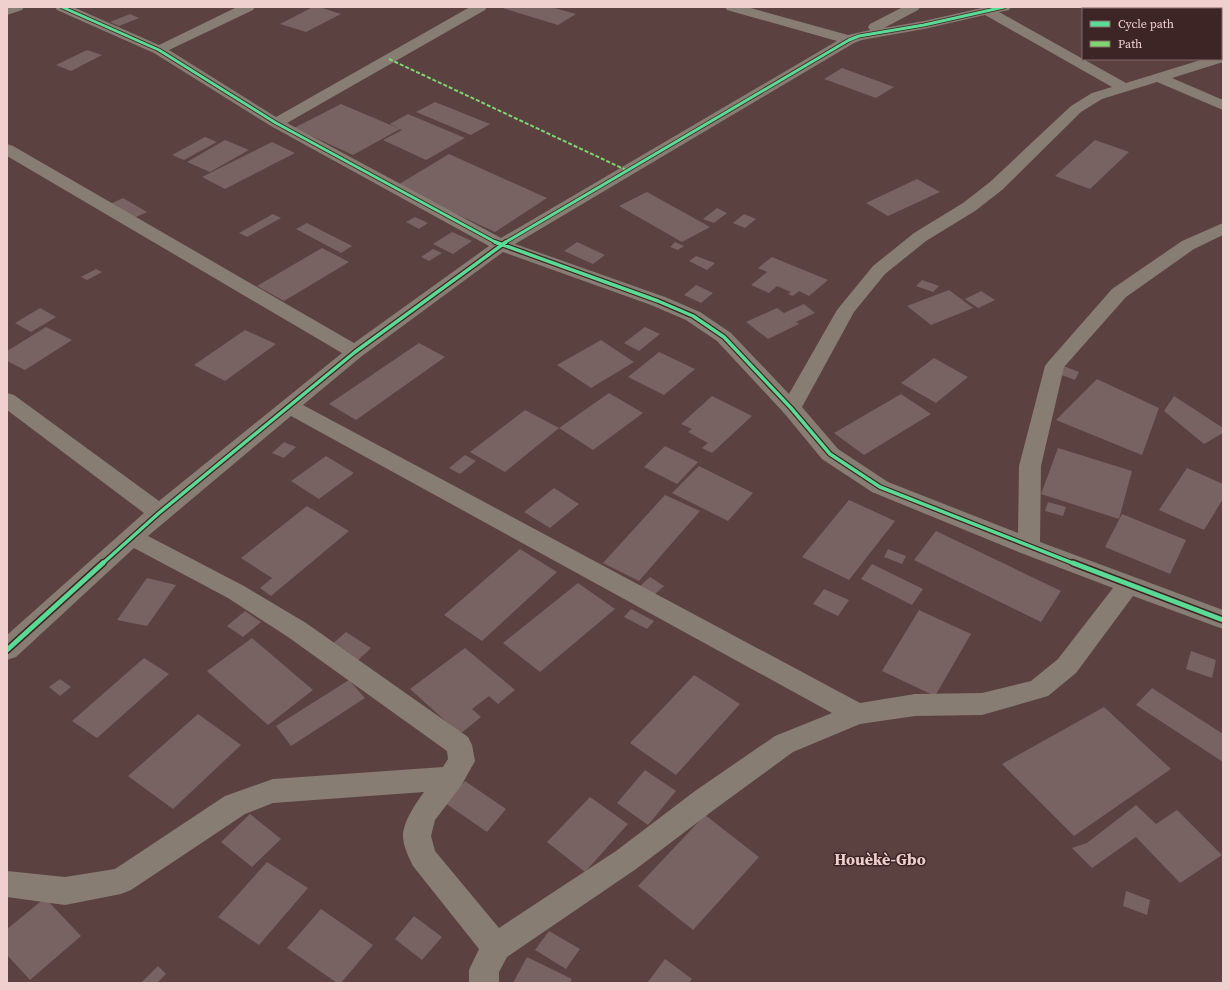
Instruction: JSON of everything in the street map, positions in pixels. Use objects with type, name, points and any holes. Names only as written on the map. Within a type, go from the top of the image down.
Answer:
[{"type":"street","points":[[7,11],[17,7]]},
{"type":"street","points":[[62,7],[159,50],[276,123],[501,245],[658,301],[693,316],[724,337],[791,408],[830,454],[880,487],[1029,547],[1223,620]]},
{"type":"street","points":[[159,50],[248,7]]},
{"type":"street","points":[[276,123],[480,7]]},
{"type":"street","points":[[732,7],[854,38],[924,25],[996,9],[1123,87]]},
{"type":"street","points":[[7,650],[159,513],[289,406],[355,352],[501,245],[696,128],[911,7]]},
{"type":"street","points":[[791,408],[846,310],[879,270],[920,237],[969,207],[996,186],[1076,109],[1097,96],[1215,60]]},
{"type":"street","points":[[1159,78],[1223,105]]},
{"type":"street","points":[[7,149],[355,352]]},
{"type":"street","points":[[1029,547],[1030,466],[1055,366],[1119,293],[1188,245],[1223,228]]},
{"type":"street","points":[[7,400],[159,513]]},
{"type":"street","points":[[289,406],[857,714]]},
{"type":"street","points":[[132,537],[236,592],[297,630],[459,745],[462,761],[423,815],[417,836],[423,857],[496,947]]},
{"type":"street","points":[[484,983],[484,970],[496,947],[626,860],[705,800],[784,744],[857,714],[915,705],[982,704],[1039,689],[1067,666],[1129,584]]},
{"type":"street","points":[[7,884],[65,891],[121,881],[235,804],[273,791],[451,778]]},
{"type":"building","points":[[313,7],[319,7],[341,14],[306,32],[280,24]]},
{"type":"building","points":[[499,7],[551,7],[576,14],[558,25]]},
{"type":"building","points":[[130,14],[139,18],[119,26],[110,22]]},
{"type":"building","points":[[87,50],[102,55],[71,71],[56,65]]},
{"type":"building","points":[[842,68],[894,87],[876,98],[824,79]]},
{"type":"building","points":[[435,102],[490,124],[471,135],[416,112]]},
{"type":"building","points":[[341,104],[400,129],[353,155],[294,128]]},
{"type":"building","points":[[408,114],[465,138],[426,160],[383,140],[402,130],[390,124]]},
{"type":"building","points":[[205,137],[217,142],[184,160],[172,155]]},
{"type":"building","points":[[225,140],[249,150],[210,172],[187,162]]},
{"type":"building","points":[[1095,140],[1129,152],[1090,189],[1055,176]]},
{"type":"building","points":[[272,142],[295,153],[225,189],[202,177]]},
{"type":"building","points":[[449,154],[547,198],[495,232],[396,186]]},
{"type":"building","points":[[917,179],[940,192],[888,216],[866,203]]},
{"type":"building","points":[[647,192],[710,227],[682,242],[619,206]]},
{"type":"building","points":[[123,198],[147,212],[134,218],[110,204]]},
{"type":"building","points":[[717,208],[727,213],[714,223],[703,219]]},
{"type":"building","points":[[273,214],[281,218],[247,237],[239,233]]},
{"type":"building","points":[[744,214],[756,219],[745,228],[733,223]]},
{"type":"building","points":[[415,217],[428,223],[419,229],[406,222]]},
{"type":"building","points":[[307,223],[352,246],[341,253],[296,229]]},
{"type":"building","points":[[452,232],[472,241],[453,254],[433,244]]},
{"type":"building","points":[[577,242],[605,255],[593,264],[564,251]]},
{"type":"building","points":[[675,242],[684,246],[678,250],[670,247]]},
{"type":"building","points":[[322,248],[349,262],[284,301],[257,286]]},
{"type":"building","points":[[433,249],[442,253],[429,261],[421,257]]},
{"type":"building","points":[[696,256],[715,263],[707,270],[689,261]]},
{"type":"building","points":[[772,257],[828,280],[809,296],[799,291],[793,296],[788,294],[791,292],[777,286],[769,293],[751,285],[767,272],[758,268]]},
{"type":"building","points":[[96,269],[102,272],[87,280],[81,277]]},
{"type":"building","points":[[922,280],[939,286],[933,292],[916,286]]},
{"type":"building","points":[[696,285],[713,293],[701,303],[684,295]]},
{"type":"building","points":[[949,290],[973,308],[931,325],[907,306]]},
{"type":"building","points":[[981,291],[995,300],[978,308],[965,299]]},
{"type":"building","points":[[804,304],[815,313],[796,322],[799,324],[768,339],[746,322],[777,308],[784,313]]},
{"type":"building","points":[[40,308],[56,317],[31,332],[15,323]]},
{"type":"building","points":[[46,327],[72,340],[25,370],[7,361],[7,351]]},
{"type":"building","points":[[645,327],[660,334],[639,351],[624,343]]},
{"type":"building","points":[[245,330],[276,344],[225,381],[194,365]]},
{"type":"building","points":[[601,340],[634,362],[591,388],[557,365]]},
{"type":"building","points":[[419,343],[445,357],[356,420],[329,404]]},
{"type":"building","points":[[659,352],[695,369],[664,395],[628,377]]},
{"type":"building","points":[[934,358],[968,377],[936,403],[901,383]]},
{"type":"building","points":[[1061,365],[1079,372],[1075,380],[1056,373]]},
{"type":"building","points":[[1097,379],[1159,408],[1142,455],[1056,420]]},
{"type":"building","points":[[609,393],[643,413],[593,450],[559,428]]},
{"type":"building","points":[[901,394],[931,414],[864,455],[834,433]]},
{"type":"building","points":[[712,396],[752,416],[712,453],[702,448],[708,443],[688,432],[692,429],[681,424]]},
{"type":"building","points":[[1174,396],[1223,428],[1223,433],[1204,444],[1164,411]]},
{"type":"building","points":[[525,410],[559,428],[505,472],[470,452]]},
{"type":"building","points":[[284,442],[296,447],[284,458],[272,453]]},
{"type":"building","points":[[665,446],[698,462],[677,484],[644,467]]},
{"type":"building","points":[[1058,448],[1132,471],[1119,519],[1041,494]]},
{"type":"building","points":[[465,455],[476,461],[460,474],[449,468]]},
{"type":"building","points":[[326,456],[354,473],[319,499],[291,481]]},
{"type":"building","points":[[699,466],[753,493],[728,521],[672,493]]},
{"type":"building","points":[[1187,468],[1223,484],[1223,499],[1204,530],[1159,510]]},
{"type":"building","points":[[554,488],[579,504],[550,528],[524,512]]},
{"type":"building","points":[[665,495],[700,511],[639,581],[603,563]]},
{"type":"building","points":[[849,500],[895,521],[849,580],[802,557]]},
{"type":"building","points":[[1048,502],[1066,507],[1063,516],[1045,511]]},
{"type":"building","points":[[307,506],[349,531],[271,596],[260,588],[272,578],[241,558]]},
{"type":"building","points":[[1122,514],[1186,540],[1170,574],[1105,547]]},
{"type":"building","points":[[936,531],[1061,591],[1041,622],[914,560]]},
{"type":"building","points":[[520,549],[557,572],[482,641],[444,615]]},
{"type":"building","points":[[888,549],[906,556],[902,564],[884,557]]},
{"type":"building","points":[[872,564],[923,589],[912,605],[861,579]]},
{"type":"building","points":[[650,577],[664,586],[654,595],[640,586]]},
{"type":"building","points":[[147,578],[176,585],[147,626],[117,620]]},
{"type":"building","points":[[578,583],[615,609],[540,672],[503,643]]},
{"type":"building","points":[[824,589],[849,600],[838,616],[813,604]]},
{"type":"building","points":[[631,609],[654,621],[647,629],[624,617]]},
{"type":"building","points":[[919,610],[971,634],[935,696],[882,671]]},
{"type":"building","points":[[245,611],[261,622],[243,637],[227,626]]},
{"type":"building","points":[[346,632],[371,648],[354,664],[329,647]]},
{"type":"building","points":[[252,638],[313,690],[268,725],[207,671]]},
{"type":"building","points":[[465,648],[515,690],[498,704],[489,696],[472,709],[481,717],[460,734],[410,689]]},
{"type":"building","points":[[1191,651],[1216,660],[1212,678],[1186,669]]},
{"type":"building","points":[[144,658],[169,674],[97,738],[72,721]]},
{"type":"building","points":[[694,675],[740,704],[676,775],[630,743]]},
{"type":"building","points":[[60,679],[71,687],[60,696],[49,687]]},
{"type":"building","points":[[349,680],[365,698],[291,746],[276,726]]},
{"type":"building","points":[[1152,688],[1223,734],[1223,762],[1136,705]]},
{"type":"building","points":[[1104,707],[1171,769],[1074,836],[1002,764]]},
{"type":"building","points":[[198,714],[241,745],[173,809],[128,776]]},
{"type":"building","points":[[645,770],[676,791],[648,825],[617,803]]},
{"type":"building","points":[[465,781],[506,809],[487,832],[445,803]]},
{"type":"building","points":[[590,797],[628,824],[585,872],[547,842]]},
{"type":"building","points":[[1136,805],[1156,824],[1177,810],[1222,855],[1180,883],[1136,837],[1092,868],[1072,848],[1087,843]]},
{"type":"building","points":[[250,814],[281,839],[252,867],[221,842]]},
{"type":"building","points":[[705,815],[759,857],[693,930],[638,886]]},
{"type":"building","points":[[267,862],[308,888],[259,945],[218,917]]},
{"type":"building","points":[[1126,891],[1150,900],[1147,915],[1123,906]]},
{"type":"building","points":[[45,898],[81,936],[30,980],[7,955],[7,929]]},
{"type":"building","points":[[321,909],[373,945],[341,983],[337,983],[287,948]]},
{"type":"building","points":[[414,916],[442,937],[422,960],[395,939]]},
{"type":"building","points":[[549,931],[580,949],[566,969],[535,950]]},
{"type":"building","points":[[527,957],[572,979],[570,983],[513,983]]},
{"type":"building","points":[[665,959],[692,979],[689,983],[648,982]]},
{"type":"building","points":[[158,966],[166,974],[157,983],[141,983]]},
{"type":"marked path","points":[[389,59],[626,170]]},
{"type":"cycle path","points":[[62,7],[159,50],[276,123],[501,245],[658,301],[693,316],[724,337],[791,408],[830,454],[880,487],[1029,547],[1223,620]]},
{"type":"cycle path","points":[[7,650],[159,513],[355,352],[501,245],[849,40],[859,36],[924,25],[1004,7]]},
{"type":"district","name":"Houèkè-Gbo","points":[[880,859]]}]
